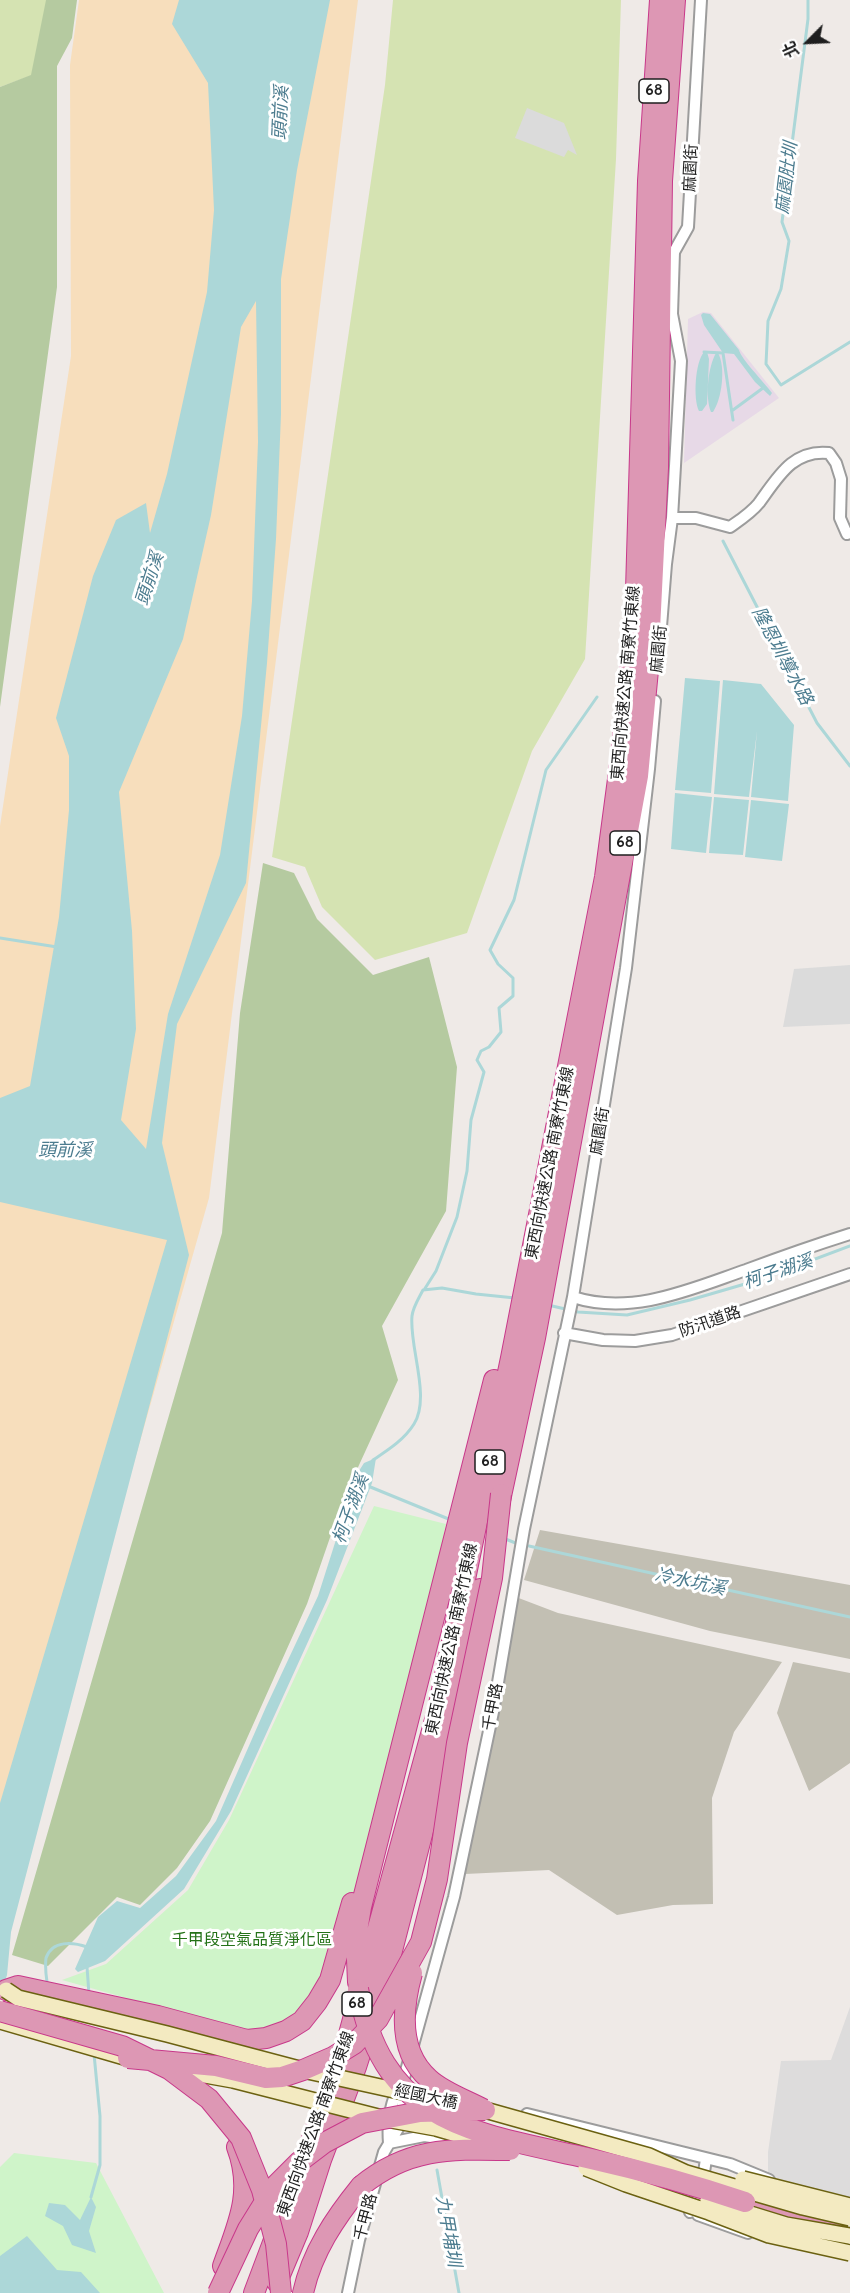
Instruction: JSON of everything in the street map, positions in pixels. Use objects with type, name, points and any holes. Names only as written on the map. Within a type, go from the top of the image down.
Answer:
[{"type":"highway","name":"東西向快速公路 南寮竹東線","points":[[273,2293],[298,2232],[321,2160],[356,2067],[387,1970],[426,1819],[484,1495],[605,877],[622,749],[634,624],[655,181],[660,0]]},
{"type":"highway","name":"東西向快速公路 南寮竹東線","points":[[254,2293],[343,2056],[445,1710],[501,1494],[535,1338],[638,776],[648,670],[658,468],[655,181],[675,0]]},
{"type":"highway","points":[[539,1216],[517,1290],[361,1907],[356,1937],[356,1964],[363,2014],[371,2038],[400,2086],[426,2108],[480,2134],[681,2181],[850,2234]]},
{"type":"highway","points":[[485,2110],[429,2079],[416,2062],[407,2040],[404,2020],[406,1996],[437,1879],[457,1743],[492,1578],[501,1494]]},
{"type":"highway","points":[[3,1989],[18,1986],[158,2016],[247,2040],[266,2038],[286,2031],[302,2021],[330,1980],[369,1847],[386,1804]]},
{"type":"highway","points":[[128,2058],[216,2066],[266,2079],[282,2077],[303,2070],[333,2057],[354,2044],[367,2031],[378,2019],[421,1942]]},
{"type":"highway","points":[[0,2011],[122,2046],[169,2069],[209,2099],[241,2138],[262,2190],[276,2244],[281,2293]]},
{"type":"highway","points":[[128,2058],[171,2080],[197,2100],[234,2140],[242,2160],[246,2182],[245,2201],[216,2293]]},
{"type":"highway","points":[[216,2293],[248,2229],[274,2187],[324,2143],[362,2123],[420,2112],[485,2110]]},
{"type":"highway","points":[[303,2293],[318,2250],[335,2217],[360,2186],[376,2174],[398,2163],[449,2149],[510,2150]]},
{"type":"main road","name":"經國大橋","points":[[3,1989],[18,1998],[303,2070],[485,2110],[650,2156],[687,2173],[803,2208],[850,2218]]},
{"type":"main road","name":"經國大橋","points":[[0,2021],[128,2058],[233,2080],[386,2119],[436,2128],[786,2224],[850,2234]]},
{"type":"main road","points":[[650,2156],[850,2204]]},
{"type":"main road","points":[[586,2168],[769,2235],[850,2255]]},
{"type":"street","name":"麻園街","points":[[564,1333],[573,1297],[626,968],[649,769],[672,518],[681,361],[672,314],[674,252],[688,226],[701,0]]},
{"type":"street","points":[[672,518],[696,518],[730,527],[758,504],[785,469],[803,456],[816,452],[829,453],[836,463],[841,479],[840,518],[847,534],[850,533]]},
{"type":"street","points":[[573,1297],[592,1303],[627,1304],[663,1297],[850,1234]]},
{"type":"street","name":"防汛道路","points":[[564,1333],[603,1340],[635,1341],[672,1335],[850,1274]]},
{"type":"street","name":"千甲路","points":[[348,2293],[359,2240],[384,2152],[389,2143],[388,2125],[394,2092],[404,2078],[454,1897],[492,1712],[524,1529],[564,1333]]},
{"type":"street","points":[[404,2078],[418,2088],[741,2168],[779,2185],[850,2204]]},
{"type":"street","points":[[444,2139],[454,2130],[458,2108],[451,2097]]},
{"type":"street","points":[[389,2143],[424,2136],[546,2153],[623,2172],[661,2199],[736,2230],[850,2255]]},
{"type":"street","points":[[661,2199],[662,2177],[677,2152]]},
{"type":"street","points":[[694,2214],[701,2192],[706,2159]]},
{"type":"street","points":[[720,2163],[743,2183],[850,2212]]},
{"type":"street","points":[[694,2214],[731,2214],[850,2246]]},
{"type":"shaded area","points":[[527,108],[564,123],[577,155],[568,150],[564,157],[515,138]]},
{"type":"shaded area","points":[[703,312],[711,313],[779,398],[684,463],[688,319]]},
{"type":"shaded area","points":[[850,965],[850,1024],[783,1027],[794,969]]},
{"type":"shaded area","points":[[540,1530],[850,1585],[850,1659],[710,1631],[524,1580]]},
{"type":"shaded area","points":[[516,1597],[558,1613],[782,1662],[734,1732],[712,1798],[713,1904],[673,1905],[617,1915],[549,1870],[465,1874]]},
{"type":"shaded area","points":[[793,1662],[850,1673],[850,1763],[809,1791],[777,1713]]},
{"type":"shaded area","points":[[850,2007],[850,2197],[848,2203],[768,2184],[768,2152],[781,2061],[831,2060]]},
{"type":"green space","points":[[0,0],[66,0],[57,66],[0,87]]},
{"type":"green space","points":[[46,0],[77,0],[72,38],[57,66],[57,287],[0,707],[0,87],[31,75]]},
{"type":"green space","points":[[393,0],[621,0],[616,159],[585,659],[532,751],[467,933],[375,960],[322,907],[305,867],[272,857],[385,85]]},
{"type":"green space","points":[[263,863],[294,873],[317,919],[373,975],[429,957],[457,1067],[446,1211],[382,1326],[398,1380],[343,1500],[307,1604],[210,1821],[177,1868],[140,1905],[117,1897],[48,1966],[12,1955],[222,1233],[240,1013]]},
{"type":"green space","name":"千甲段空氣品質淨化區","points":[[374,1506],[446,1524],[384,1801],[329,1972],[294,2018],[252,2033],[62,1980],[106,1964],[188,1890],[229,1820]]},
{"type":"green space","points":[[14,2153],[96,2163],[164,2293],[0,2293],[0,2167]]},
{"type":"sand","points":[[79,0],[358,0],[209,1198],[0,1935],[0,826],[71,356],[70,65]]},
{"type":"water","name":"頭前溪","points":[[179,0],[330,0],[297,170],[281,279],[281,414],[276,539],[267,663],[246,883],[177,1024],[162,1143],[189,1255],[11,1932],[7,1975],[0,1996],[0,1803],[167,1240],[0,1202],[0,1098],[30,1086],[59,917],[69,810],[69,756],[56,718],[93,576],[116,520],[146,503],[150,533],[167,474],[207,292],[214,210],[208,83],[172,24]],"holes":[[[256,301],[258,442],[252,601],[242,716],[220,855],[168,1014],[146,1149],[121,1120],[136,1029],[132,931],[119,792],[183,639],[211,515],[241,327]]]},
{"type":"water","points":[[710,314],[772,393],[770,396],[755,382],[734,354],[723,353],[704,325],[701,315]]},
{"type":"water","points":[[704,352],[707,352],[709,359],[707,404],[702,411],[699,411],[696,381]]},
{"type":"water","points":[[716,353],[718,353],[722,366],[722,383],[719,399],[711,412],[708,382]]},
{"type":"water","points":[[685,678],[720,681],[711,793],[675,790]]},
{"type":"water","points":[[723,680],[761,684],[794,725],[788,801],[751,797],[757,731],[749,797],[714,794]]},
{"type":"water","points":[[675,793],[712,797],[706,853],[671,849]]},
{"type":"water","points":[[714,797],[749,800],[743,855],[709,853]]},
{"type":"water","points":[[751,800],[789,804],[782,861],[745,857]]},
{"type":"water","points":[[376,1458],[372,1483],[327,1600],[231,1811],[184,1889],[105,1961],[78,1972],[75,1969],[98,1917],[117,1901],[140,1908],[176,1876],[216,1821],[318,1596],[357,1474],[364,1463]]},
{"type":"water","points":[[91,2197],[96,2207],[89,2231],[96,2253],[72,2245],[63,2226],[45,2216],[49,2203],[65,2205],[80,2220]]},
{"type":"water","points":[[27,2236],[57,2270],[81,2272],[100,2293],[0,2293],[0,2256]]},
{"type":"waterway","name":"麻園肚圳","points":[[808,0],[808,19],[782,222],[789,241],[781,289],[768,321],[766,364],[781,385],[850,342]]},
{"type":"waterway","points":[[704,352],[723,353],[733,420]]},
{"type":"waterway","points":[[733,410],[763,388]]},
{"type":"waterway","name":"隆恩圳導水路","points":[[723,541],[817,723],[850,766]]},
{"type":"waterway","points":[[424,1290],[436,1271],[457,1217],[467,1171],[471,1120],[484,1072],[477,1060],[481,1051],[489,1047],[501,1032],[499,1008],[513,996],[513,978],[498,964],[490,950],[514,900],[546,770],[597,697]]},
{"type":"waterway","points":[[0,938],[57,947]]},
{"type":"waterway","name":"柯子湖溪","points":[[548,1305],[578,1312],[627,1315],[762,1279],[850,1246]]},
{"type":"waterway","name":"柯子湖溪","points":[[373,1460],[405,1435],[419,1413],[420,1386],[413,1342],[412,1316],[423,1290],[442,1288],[515,1298]]},
{"type":"waterway","name":"冷水坑溪","points":[[368,1486],[451,1520]]},
{"type":"waterway","name":"冷水坑溪","points":[[503,1538],[518,1544]]},
{"type":"waterway","name":"冷水坑溪","points":[[529,1546],[850,1617]]},
{"type":"waterway","name":"柯子湖溪","points":[[44,1983],[47,1982],[46,1958],[53,1948],[63,1944],[87,1947]]},
{"type":"waterway","points":[[87,1967],[89,1994]]},
{"type":"waterway","points":[[91,2197],[100,2165],[100,2116],[94,2054]]},
{"type":"waterway","name":"九甲埔圳","points":[[437,2170],[459,2293]]}]
